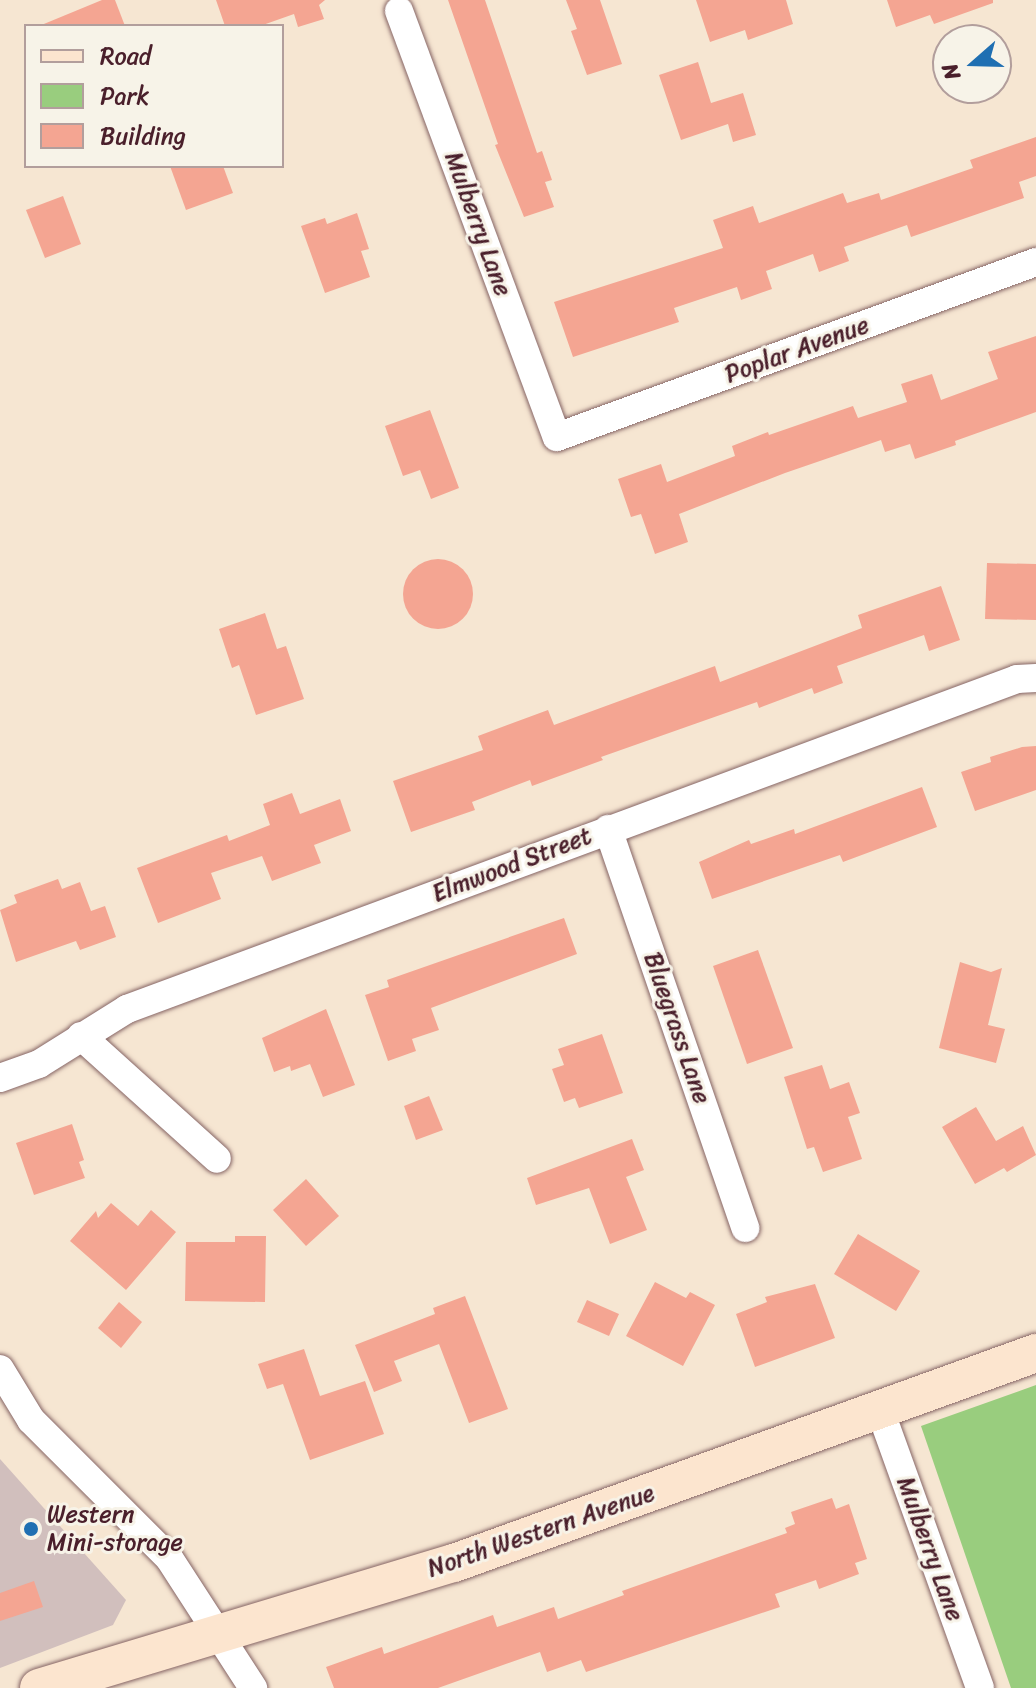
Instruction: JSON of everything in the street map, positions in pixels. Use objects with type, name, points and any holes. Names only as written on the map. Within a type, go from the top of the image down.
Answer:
[{"type":"main road","name":"North Western Avenue","points":[[39,1688],[454,1563],[1036,1353]]},
{"type":"street","name":"Mulberry Lane","points":[[399,11],[557,437]]},
{"type":"street","name":"Poplar Avenue","points":[[557,437],[1036,262]]},
{"type":"street","name":"Elmwood Street","points":[[0,1078],[39,1064],[127,1009],[1017,679],[1036,678]]},
{"type":"street","name":"Bluegrass Lane","points":[[608,829],[745,1228]]},
{"type":"street","points":[[81,1036],[217,1159]]},
{"type":"street","points":[[0,1369],[31,1420],[169,1558],[253,1688]]},
{"type":"street","name":"Mulberry Lane","points":[[880,1410],[980,1688]]},
{"type":"shaded area","name":"Western Mini-storage","points":[[0,1459],[126,1600],[113,1625],[0,1668]]},
{"type":"green space","points":[[1036,1385],[1036,1688],[1011,1688],[921,1426]]},
{"type":"building","points":[[102,0],[115,0],[124,24],[44,24]]},
{"type":"building","points":[[216,0],[325,0],[319,5],[324,19],[298,27],[294,14],[266,24],[224,24]]},
{"type":"building","points":[[448,0],[485,0],[537,153],[542,151],[552,180],[545,182],[554,207],[524,217],[495,145],[498,144]]},
{"type":"building","points":[[566,0],[600,0],[622,64],[587,75],[571,31],[577,29]]},
{"type":"building","points":[[696,0],[786,0],[793,24],[748,40],[745,30],[710,42]]},
{"type":"building","points":[[887,0],[993,0],[993,3],[934,24],[930,15],[896,27]]},
{"type":"building","points":[[698,62],[711,103],[743,93],[756,135],[733,142],[728,124],[681,140],[659,75]]},
{"type":"building","points":[[1036,137],[1036,176],[1019,182],[1024,198],[911,237],[907,225],[844,247],[849,261],[819,272],[813,254],[766,271],[772,289],[741,300],[737,287],[674,308],[679,322],[573,357],[554,302],[723,248],[713,220],[753,206],[759,223],[843,193],[847,203],[879,193],[881,200],[973,168],[970,160]]},
{"type":"building","points":[[171,168],[224,168],[233,193],[186,210]]},
{"type":"building","points":[[63,196],[81,244],[45,258],[26,210]]},
{"type":"building","points":[[357,213],[369,249],[361,251],[370,277],[325,293],[301,226],[325,218],[327,224]]},
{"type":"building","points":[[1036,336],[1036,412],[915,459],[910,444],[885,452],[881,440],[785,473],[679,514],[688,542],[655,554],[641,514],[631,517],[618,479],[661,464],[667,482],[735,456],[732,446],[768,432],[769,435],[853,406],[858,418],[907,402],[901,384],[932,374],[941,400],[998,379],[988,352]]},
{"type":"building","points":[[430,410],[459,488],[431,499],[420,470],[403,476],[385,426]]},
{"type":"building","points":[[438,559],[463,569],[473,594],[463,619],[438,629],[413,619],[403,594],[413,569]]},
{"type":"building","points":[[987,563],[1036,564],[1036,620],[985,619]]},
{"type":"building","points":[[941,586],[960,640],[929,651],[924,635],[837,666],[843,683],[814,694],[812,688],[759,708],[757,702],[601,757],[603,760],[532,786],[530,780],[472,802],[475,810],[411,832],[393,781],[483,750],[478,736],[548,710],[554,725],[715,666],[720,682],[862,628],[858,615]]},
{"type":"building","points":[[265,613],[277,649],[286,646],[304,699],[256,715],[239,665],[232,668],[219,629]]},
{"type":"building","points":[[1036,746],[1036,790],[975,811],[961,772],[991,762],[990,757]]},
{"type":"building","points":[[922,787],[937,827],[843,862],[840,855],[712,899],[699,862],[749,840],[751,844],[794,829],[795,834]]},
{"type":"building","points":[[292,793],[300,814],[340,799],[351,831],[314,845],[321,863],[272,881],[262,856],[211,873],[221,899],[158,923],[137,868],[227,835],[229,841],[270,825],[263,804]]},
{"type":"building","points":[[58,879],[62,889],[80,882],[91,911],[105,906],[116,937],[80,950],[76,941],[16,962],[0,910],[17,903],[14,895]]},
{"type":"building","points":[[564,918],[577,954],[431,1008],[439,1030],[412,1039],[416,1051],[388,1061],[365,995],[389,987],[387,980]]},
{"type":"building","points":[[758,950],[793,1048],[747,1064],[713,966]]},
{"type":"building","points":[[960,962],[991,972],[1002,968],[988,1025],[1005,1029],[996,1063],[939,1048]]},
{"type":"building","points":[[326,1009],[355,1085],[323,1097],[310,1064],[291,1071],[290,1066],[274,1072],[262,1038]]},
{"type":"building","points":[[602,1034],[623,1093],[579,1108],[575,1098],[564,1102],[552,1069],[564,1065],[558,1049]]},
{"type":"building","points":[[822,1065],[830,1089],[849,1082],[860,1113],[848,1117],[862,1159],[823,1172],[814,1147],[807,1149],[784,1077]]},
{"type":"building","points":[[429,1096],[443,1130],[416,1140],[404,1106]]},
{"type":"building","points":[[976,1107],[996,1141],[1023,1126],[1036,1155],[1007,1172],[1004,1168],[975,1184],[942,1127]]},
{"type":"building","points":[[72,1124],[84,1160],[79,1162],[85,1178],[34,1195],[16,1143]]},
{"type":"building","points":[[632,1139],[644,1170],[626,1177],[647,1230],[610,1244],[589,1188],[536,1205],[527,1178]]},
{"type":"building","points":[[306,1179],[339,1216],[306,1246],[273,1210]]},
{"type":"building","points":[[111,1203],[138,1226],[151,1210],[176,1232],[126,1290],[70,1241],[96,1211],[98,1218]]},
{"type":"building","points":[[858,1234],[920,1271],[896,1311],[834,1274]]},
{"type":"building","points":[[235,1236],[266,1236],[265,1302],[185,1301],[186,1242],[235,1242]]},
{"type":"building","points":[[655,1282],[686,1298],[690,1292],[715,1305],[683,1366],[626,1336]]},
{"type":"building","points":[[815,1284],[835,1338],[755,1367],[736,1314],[767,1302],[765,1297]]},
{"type":"building","points":[[465,1296],[508,1409],[469,1423],[439,1344],[394,1361],[402,1381],[374,1392],[355,1345],[435,1314],[433,1308]]},
{"type":"building","points":[[587,1300],[619,1314],[609,1336],[577,1322]]},
{"type":"building","points":[[119,1302],[142,1322],[121,1348],[98,1328]]},
{"type":"building","points":[[304,1349],[320,1396],[365,1381],[384,1434],[310,1460],[283,1384],[267,1389],[258,1364]]},
{"type":"building","points":[[832,1498],[836,1509],[849,1504],[867,1559],[855,1563],[859,1574],[819,1589],[816,1580],[775,1594],[780,1607],[586,1672],[581,1660],[547,1672],[540,1652],[438,1688],[334,1688],[326,1667],[382,1647],[384,1654],[493,1615],[497,1627],[554,1607],[558,1619],[624,1595],[622,1591],[787,1533],[785,1528],[795,1524],[791,1512]]},
{"type":"building","points":[[34,1581],[43,1607],[0,1621],[0,1593]]},
{"type":"place","name":"Western Mini-storage","points":[[31,1529]]}]
